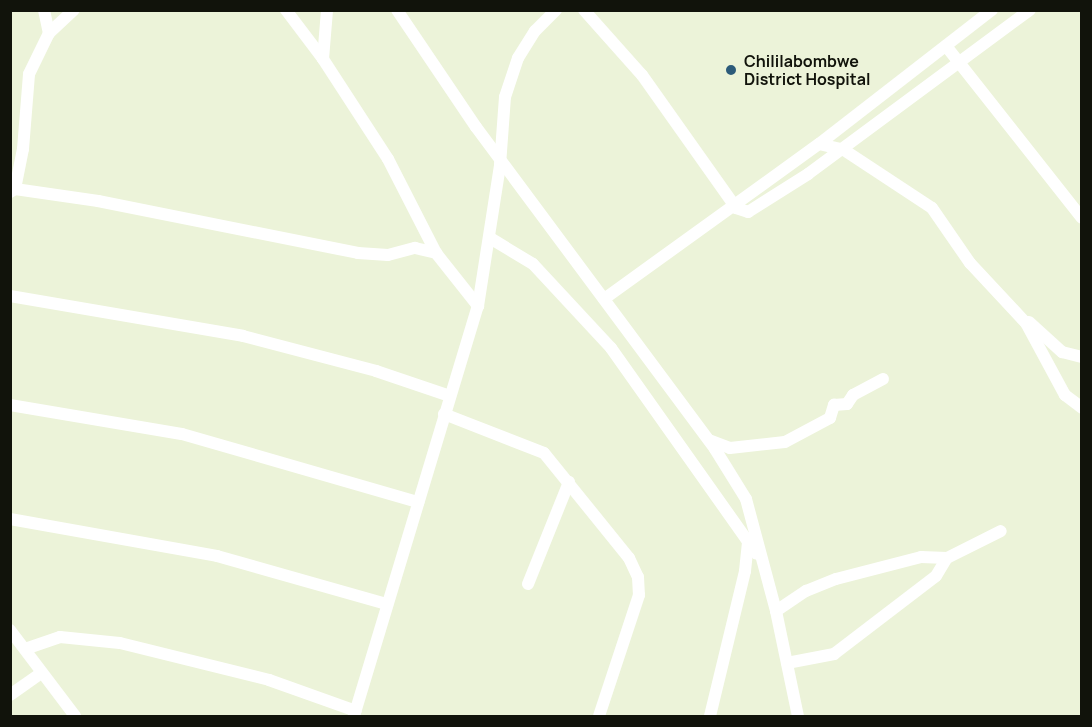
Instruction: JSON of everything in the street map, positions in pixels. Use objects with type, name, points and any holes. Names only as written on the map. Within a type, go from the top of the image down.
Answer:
[{"type":"street","points":[[44,10],[49,33]]},
{"type":"street","points":[[74,10],[49,33],[29,74],[23,149],[13,190],[186,216],[358,253],[388,255],[415,248],[436,253]]},
{"type":"street","points":[[286,10],[323,59],[409,195],[436,253],[478,306]]},
{"type":"street","points":[[323,59],[327,10]]},
{"type":"street","points":[[397,10],[500,160],[708,439],[746,499],[776,611],[798,717]]},
{"type":"street","points":[[24,649],[60,637],[120,643],[269,680],[355,714],[478,306],[490,238],[505,96],[518,57],[535,30],[556,10]]},
{"type":"street","points":[[584,10],[642,75],[734,205],[748,212],[758,208],[842,149],[1030,10]]},
{"type":"street","points":[[604,299],[819,144],[992,10]]},
{"type":"street","points":[[946,46],[1082,218]]},
{"type":"street","points":[[819,144],[842,149],[932,207],[970,263],[1016,310],[1062,352],[1082,357]]},
{"type":"street","points":[[490,238],[533,264],[611,348],[762,562]]},
{"type":"street","points":[[10,296],[243,336],[376,371],[450,396]]},
{"type":"street","points":[[1016,310],[1065,395],[1082,408]]},
{"type":"street","points":[[708,439],[729,448],[785,442],[830,417],[834,405],[847,404],[853,395],[883,379]]},
{"type":"street","points":[[10,405],[182,434],[418,502]]},
{"type":"street","points":[[444,414],[544,453],[629,558],[638,578],[639,595],[599,717]]},
{"type":"street","points":[[528,584],[569,482]]},
{"type":"street","points":[[10,519],[217,556],[387,604]]},
{"type":"street","points":[[776,611],[806,591],[837,579],[921,557],[947,558],[1001,531]]},
{"type":"street","points":[[710,717],[745,571],[748,540]]},
{"type":"street","points":[[787,663],[834,654],[936,576],[947,558]]},
{"type":"street","points":[[10,630],[75,717]]},
{"type":"street","points":[[10,695],[41,673]]},
{"type":"place","name":"Chililabombwe District Hospital","points":[[731,70]]}]
